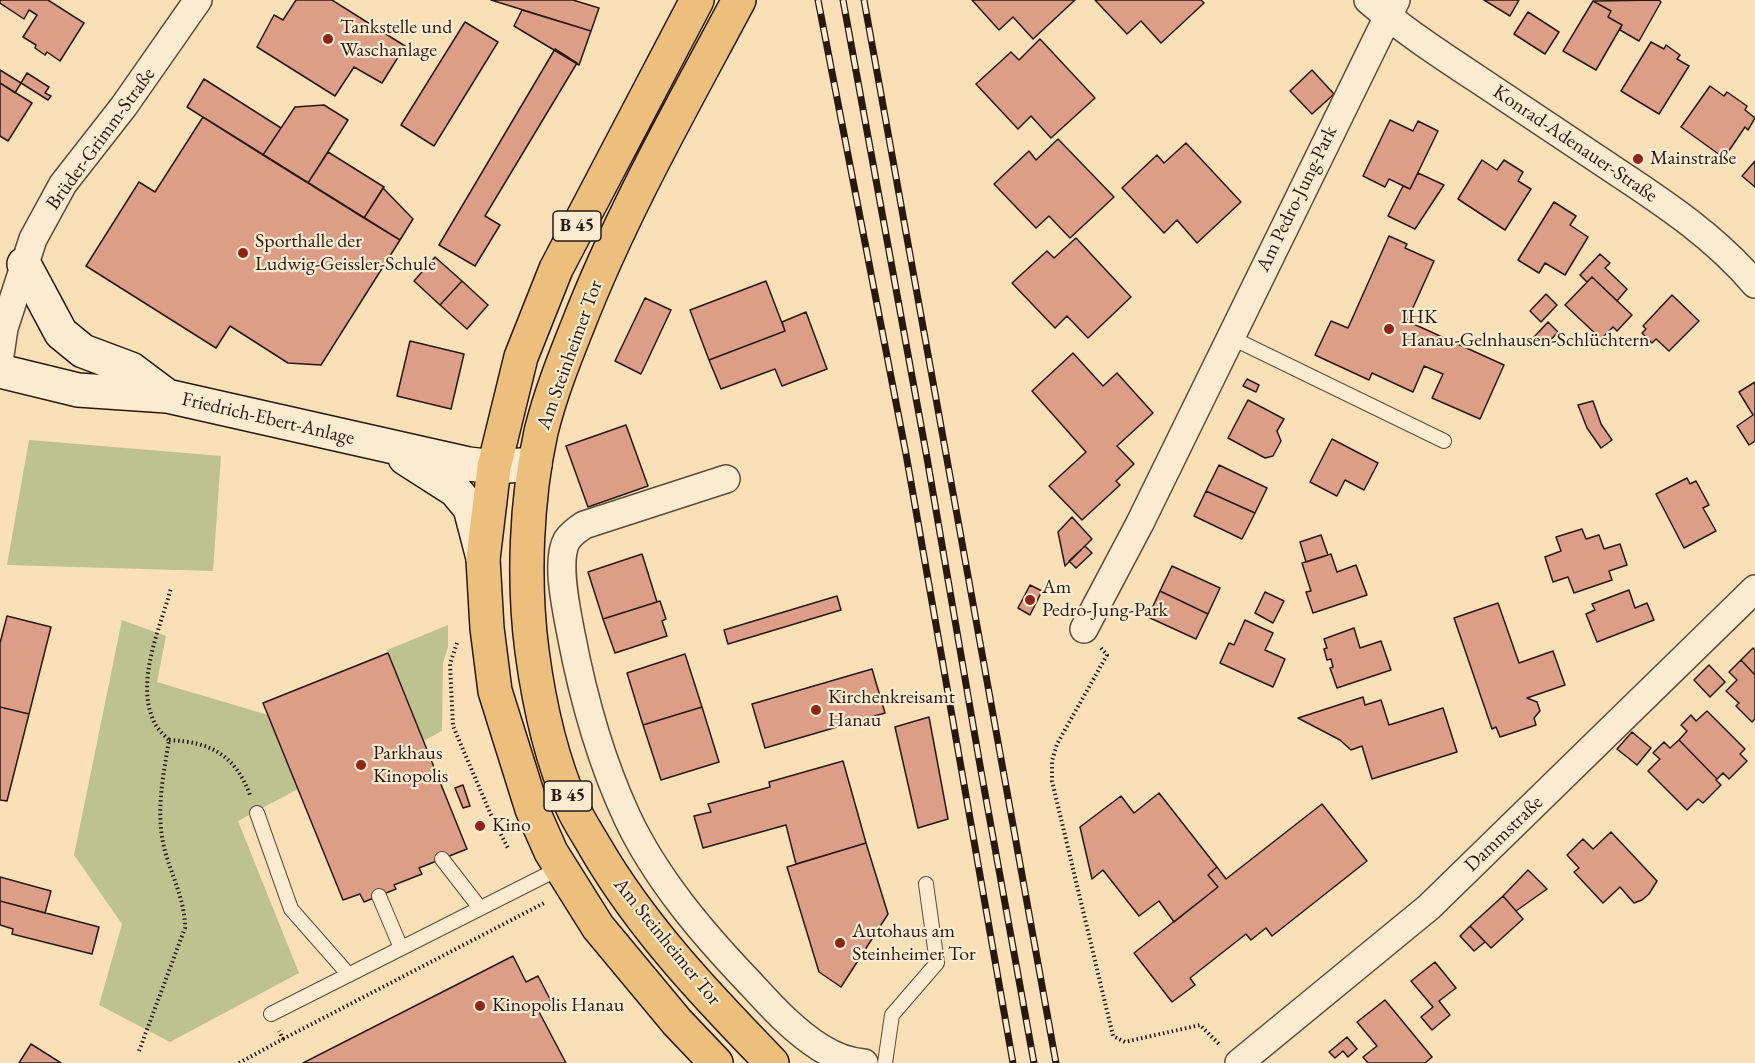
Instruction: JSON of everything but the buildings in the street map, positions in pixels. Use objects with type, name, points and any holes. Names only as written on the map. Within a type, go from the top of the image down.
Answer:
[{"type":"main road","name":"Am Steinheimer Tor","points":[[697,0],[556,269],[521,357],[494,467],[483,559],[487,628],[495,692],[532,809],[551,852],[598,927],[677,1022],[716,1063]]},
{"type":"main road","name":"Am Steinheimer Tor","points":[[739,0],[630,205],[592,288],[560,371],[542,430],[535,464],[527,545],[528,617],[537,690],[550,750],[572,808],[608,869],[651,929],[718,1007],[772,1063]]},
{"type":"main road","points":[[24,264],[61,333],[69,341],[83,351],[131,369],[166,396]]},
{"type":"main road","name":"Friedrich-Ebert-Anlage","points":[[0,371],[78,390],[166,396],[469,464],[494,467],[535,464]]},
{"type":"main road","points":[[386,445],[455,490],[470,508],[483,559]]},
{"type":"street","name":"Brüder-Grimm-Straße","points":[[0,355],[4,328],[33,239],[63,184],[136,90],[198,0]]},
{"type":"street","name":"Konrad-Adenauer-Straße","points":[[1383,5],[1440,54],[1668,206],[1721,248],[1755,284]]},
{"type":"street","name":"Am Pedro-Jung-Park","points":[[1084,629],[1140,523],[1230,337],[1383,5]]},
{"type":"street","name":"Am Steinheimer Tor","points":[[726,479],[584,525],[572,535],[564,548],[562,573],[563,596],[577,665],[591,720],[627,818],[666,881],[727,958],[777,1013],[821,1048],[839,1058],[864,1063]]},
{"type":"street","name":"Dammstraße","points":[[1231,1055],[1429,907],[1755,589]]},
{"type":"lane","points":[[1230,337],[1444,441]]},
{"type":"lane","points":[[256,813],[291,909],[349,975]]},
{"type":"lane","points":[[442,859],[480,908]]},
{"type":"lane","points":[[271,1014],[480,908],[567,878]]},
{"type":"lane","points":[[885,1063],[892,1016],[938,963],[926,885]]},
{"type":"lane","points":[[379,896],[401,948]]},
{"type":"path","points":[[171,588],[149,666],[146,698],[154,724],[169,740],[189,741],[222,753],[236,766],[246,784],[256,813]]},
{"type":"path","points":[[1084,629],[1107,655],[1057,744],[1052,761],[1052,781],[1113,1036],[1125,1042],[1200,1025],[1231,1055]]},
{"type":"path","points":[[460,634],[450,664],[453,726],[509,850]]},
{"type":"path","points":[[139,1051],[185,928],[185,910],[165,851],[160,825],[160,795],[169,740]]},
{"type":"path","points":[[238,1063],[567,878]]},
{"type":"path","points":[[271,1014],[283,1039]]},
{"type":"green space","points":[[29,440],[221,456],[213,571],[7,565]]},
{"type":"green space","points":[[122,620],[166,636],[157,682],[268,715],[298,789],[238,821],[299,973],[170,1042],[99,1005],[122,924],[74,855]]},
{"type":"green space","points":[[448,625],[448,647],[443,663],[442,731],[423,741],[387,650]]},
{"type":"railway","points":[[818,0],[906,454],[1013,1063]]},
{"type":"railway","points":[[843,0],[1034,1063]]},
{"type":"railway","points":[[864,0],[1056,1063]]},
{"type":"place","name":"Tankstelle und Waschanlage","points":[[328,39]]},
{"type":"place","name":"Mainstraße","points":[[1638,159]]},
{"type":"place","name":"Sporthalle der Ludwig-Geissler-Schule","points":[[243,253]]},
{"type":"place","name":"IHK Hanau-Gelnhausen-Schlüchtern","points":[[1389,329]]},
{"type":"place","name":"Am Pedro-Jung-Park","points":[[1030,600]]},
{"type":"place","name":"Kirchenkreisamt Hanau","points":[[816,710]]},
{"type":"place","name":"Parkhaus Kinopolis","points":[[361,765]]},
{"type":"place","name":"Kino","points":[[480,826]]},
{"type":"place","name":"Autohaus am Steinheimer Tor","points":[[840,943]]},
{"type":"place","name":"Kinopolis Hanau","points":[[480,1006]]}]
